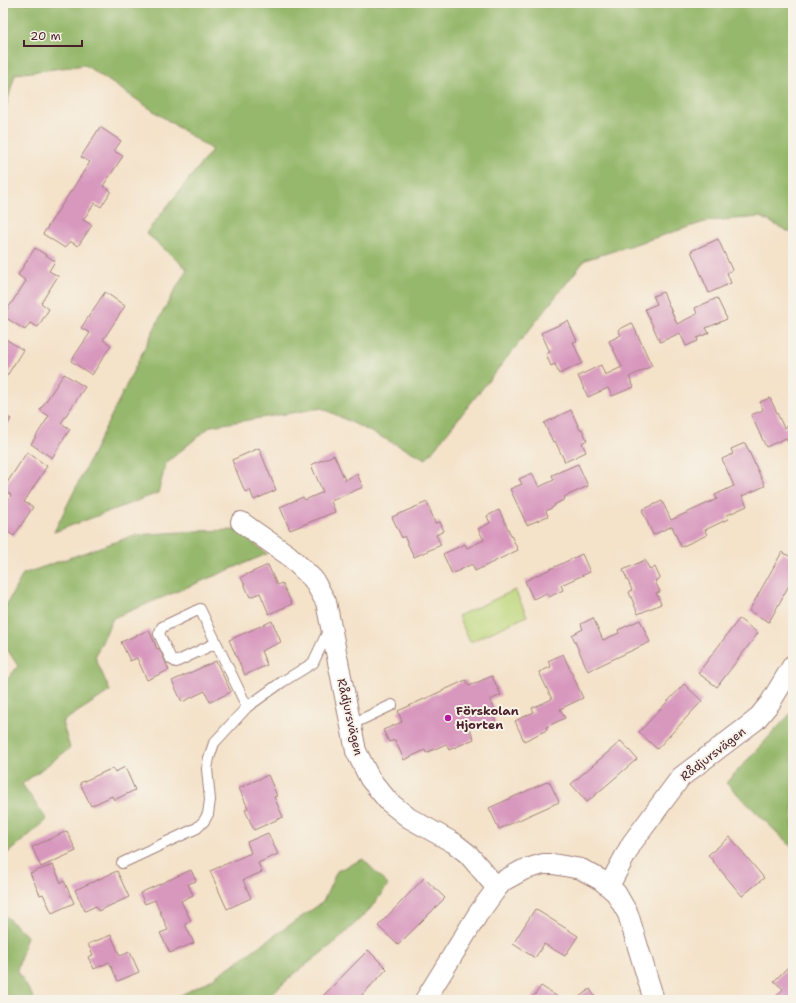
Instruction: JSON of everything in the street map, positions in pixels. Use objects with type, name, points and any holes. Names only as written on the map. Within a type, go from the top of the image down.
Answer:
[{"type":"street","name":"Rådjursvägen","points":[[241,522],[288,555],[313,579],[326,602],[357,756],[370,779],[389,802],[408,818],[454,843],[468,854],[497,888]]},
{"type":"street","name":"Rådjursvägen","points":[[609,886],[632,843],[682,777],[756,720],[770,703],[793,665]]},
{"type":"street","points":[[425,1000],[478,914],[503,881],[523,870],[543,864],[553,864],[580,869],[601,880],[609,886],[622,902],[628,914],[654,1000]]},
{"type":"lane","points":[[216,643],[176,662],[171,659],[159,634],[162,627],[200,609],[247,707]]},
{"type":"lane","points":[[122,863],[197,828],[204,821],[208,814],[210,800],[207,769],[214,743],[247,707],[282,682],[314,663],[331,625]]},
{"type":"lane","points":[[350,725],[392,705]]},
{"type":"green space","points":[[3,3],[793,3],[793,234],[761,217],[708,221],[585,260],[426,459],[322,408],[211,426],[166,463],[158,493],[54,532],[160,317],[187,269],[146,233],[212,150],[85,65],[15,74],[3,118]]},
{"type":"green space","points":[[238,530],[267,554],[113,618],[95,657],[110,691],[62,722],[70,748],[22,784],[47,820],[3,857],[3,685],[18,666],[3,643],[3,611],[23,574],[135,535]]},
{"type":"green space","points":[[515,590],[527,616],[470,642],[458,616]]},
{"type":"green space","points":[[793,711],[793,848],[726,783]]},
{"type":"green space","points":[[363,859],[388,885],[370,909],[338,940],[293,975],[265,1000],[171,1000],[209,981],[323,902],[337,871]]},
{"type":"green space","points":[[3,914],[27,936],[17,970],[35,1000],[3,1000]]},
{"type":"building","points":[[100,127],[121,141],[114,151],[123,156],[103,186],[111,191],[101,207],[95,203],[83,220],[92,225],[78,246],[70,241],[65,248],[43,234],[90,162],[81,157]]},
{"type":"building","points":[[718,239],[732,270],[727,273],[731,283],[709,293],[691,251]]},
{"type":"building","points":[[35,248],[55,261],[49,271],[58,276],[41,303],[49,309],[38,327],[30,323],[25,330],[3,316],[26,281],[18,275]]},
{"type":"building","points":[[105,292],[125,306],[103,340],[111,345],[92,375],[71,361],[90,333],[81,328]]},
{"type":"building","points":[[663,292],[677,324],[697,314],[695,308],[717,298],[727,319],[706,328],[709,333],[697,338],[698,341],[686,346],[680,333],[660,342],[645,309],[657,304],[653,296]]},
{"type":"building","points":[[568,321],[577,341],[573,342],[582,363],[559,374],[555,364],[551,366],[546,354],[550,352],[541,333]]},
{"type":"building","points":[[632,323],[652,366],[629,377],[634,387],[612,396],[608,388],[588,397],[578,376],[601,365],[605,375],[622,367],[609,341],[621,335],[618,330]]},
{"type":"building","points":[[4,338],[23,350],[3,382],[3,339]]},
{"type":"building","points":[[64,374],[85,387],[61,423],[70,429],[52,458],[31,444],[49,416],[40,410]]},
{"type":"building","points":[[770,398],[784,428],[793,424],[793,453],[786,438],[766,447],[751,415],[763,410],[760,402]]},
{"type":"building","points":[[571,410],[580,430],[582,429],[587,440],[582,443],[586,452],[565,462],[544,423]]},
{"type":"building","points":[[3,414],[11,419],[3,431]]},
{"type":"building","points":[[745,443],[765,486],[742,496],[747,506],[727,515],[728,519],[705,530],[707,535],[681,547],[672,526],[653,535],[642,510],[662,501],[671,520],[717,499],[715,495],[734,486],[722,459],[733,454],[731,449]]},
{"type":"building","points":[[259,448],[276,490],[254,500],[250,490],[245,492],[232,460]]},
{"type":"building","points":[[27,452],[47,466],[24,502],[33,507],[14,536],[3,529],[3,508],[11,495],[3,489]]},
{"type":"building","points":[[334,455],[345,480],[357,474],[363,487],[331,501],[335,512],[290,530],[280,507],[303,497],[305,500],[323,492],[311,465]]},
{"type":"building","points":[[578,464],[588,486],[564,497],[565,499],[546,511],[548,516],[527,525],[510,489],[522,484],[519,479],[532,473],[539,487],[554,480],[552,475]]},
{"type":"building","points":[[427,502],[435,523],[440,522],[444,531],[436,535],[441,545],[414,557],[404,536],[402,538],[392,517]]},
{"type":"building","points":[[499,510],[518,550],[475,571],[472,564],[452,574],[443,554],[465,544],[467,548],[484,540],[478,529],[490,523],[487,516]]},
{"type":"building","points":[[782,552],[793,558],[793,578],[769,622],[749,611]]},
{"type":"building","points":[[582,554],[590,572],[561,585],[563,590],[549,597],[547,593],[533,599],[525,581]]},
{"type":"building","points":[[645,560],[650,570],[655,567],[660,578],[655,581],[660,592],[656,593],[661,604],[638,614],[629,592],[632,590],[623,570]]},
{"type":"building","points":[[268,565],[277,585],[282,583],[292,604],[269,614],[260,593],[250,597],[241,577]]},
{"type":"building","points":[[593,618],[603,640],[619,633],[618,630],[640,620],[650,642],[588,671],[572,635],[583,629],[581,624]]},
{"type":"building","points":[[739,619],[758,633],[717,687],[698,673]]},
{"type":"building","points":[[272,621],[281,642],[261,651],[267,665],[245,675],[229,640]]},
{"type":"building","points":[[149,630],[157,649],[159,648],[169,670],[147,680],[137,658],[130,661],[121,642]]},
{"type":"building","points":[[563,654],[583,698],[560,709],[565,718],[546,727],[547,730],[524,741],[515,721],[534,712],[532,708],[552,699],[539,672],[551,667],[548,661]]},
{"type":"building","points":[[216,661],[231,692],[210,702],[205,691],[182,702],[172,681]]},
{"type":"building","name":"Förskolan Hjorten","points":[[492,676],[501,695],[490,700],[497,713],[493,715],[496,722],[486,727],[484,722],[470,729],[474,739],[449,750],[446,744],[426,753],[425,750],[404,760],[395,740],[389,742],[383,730],[402,722],[398,711],[466,680],[469,686]]},
{"type":"building","points":[[684,684],[702,701],[657,749],[639,732]]},
{"type":"building","points":[[621,741],[637,759],[587,802],[571,784]]},
{"type":"building","points":[[125,767],[135,790],[114,800],[112,796],[91,806],[80,783],[113,768],[115,772]]},
{"type":"building","points":[[268,775],[277,796],[274,797],[283,817],[254,830],[245,810],[248,808],[239,788]]},
{"type":"building","points":[[549,781],[559,802],[499,829],[489,808]]},
{"type":"building","points":[[67,831],[76,851],[41,867],[32,847]]},
{"type":"building","points":[[268,833],[278,854],[258,863],[262,872],[243,880],[251,898],[227,909],[210,871],[251,853],[247,842]]},
{"type":"building","points":[[730,837],[764,878],[742,896],[708,855]]},
{"type":"building","points":[[53,865],[61,883],[64,881],[74,903],[52,913],[43,894],[40,895],[30,873]]},
{"type":"building","points":[[191,870],[196,881],[188,884],[193,895],[181,901],[191,921],[185,924],[194,943],[170,953],[160,933],[168,930],[155,900],[145,904],[140,893]]},
{"type":"building","points":[[117,871],[129,897],[98,911],[96,906],[85,911],[75,890]]},
{"type":"building","points":[[424,878],[445,898],[398,945],[378,926]]},
{"type":"building","points":[[535,909],[578,936],[565,956],[544,944],[535,958],[513,944]]},
{"type":"building","points":[[111,935],[120,956],[130,952],[139,972],[118,981],[109,962],[94,969],[88,957],[93,955],[88,944]]},
{"type":"building","points":[[368,950],[387,969],[357,1000],[323,1000],[321,998]]},
{"type":"building","points":[[793,962],[793,1000],[781,1000],[777,996],[783,989],[774,981]]},
{"type":"building","points":[[541,986],[558,997],[556,1000],[531,1000]]},
{"type":"building","points":[[590,989],[597,1000],[575,1000]]},
{"type":"place","name":"Förskolan Hjorten","points":[[448,718]]}]
